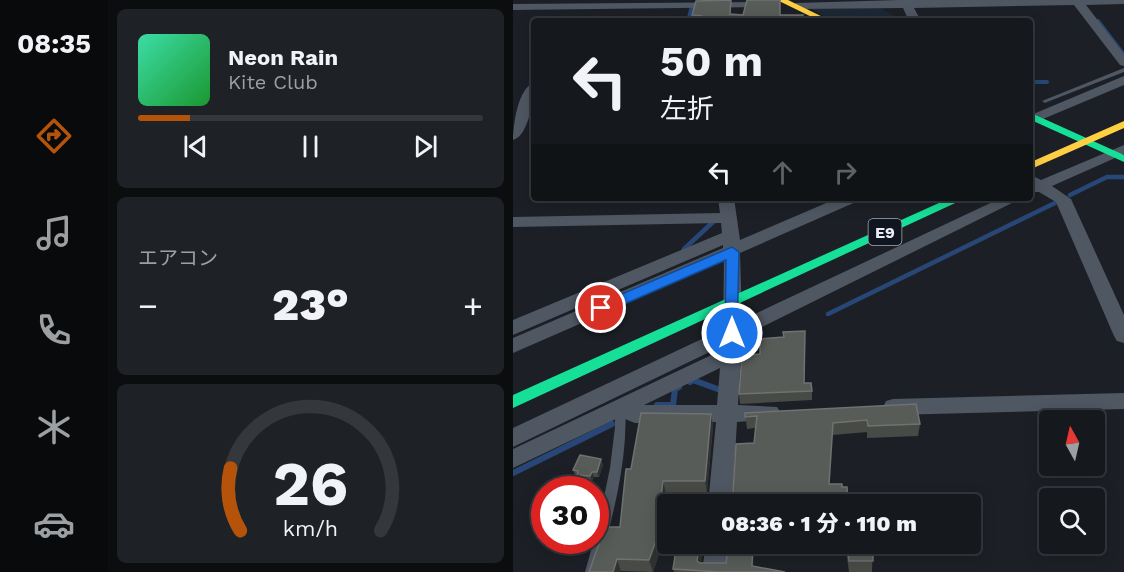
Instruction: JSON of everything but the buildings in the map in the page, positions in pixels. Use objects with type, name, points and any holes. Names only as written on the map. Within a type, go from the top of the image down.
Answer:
[{"type":"main road","points":[[788,3],[820,18]]},
{"type":"main road","points":[[1049,142],[1124,109]]},
{"type":"main road","points":[[1033,118],[1120,154]]},
{"type":"main road","points":[[1033,165],[1124,124]]},
{"type":"main road","name":"E9","points":[[513,402],[953,201]]},
{"type":"main road","points":[[714,288],[746,274]]},
{"type":"street","points":[[1077,1],[1124,62]]},
{"type":"street","points":[[513,7],[570,3],[1124,1]]},
{"type":"street","points":[[738,18],[740,2]]},
{"type":"street","points":[[906,2],[914,18]]},
{"type":"street","points":[[563,18],[570,3]]},
{"type":"street","points":[[1033,118],[1124,80]]},
{"type":"street","points":[[513,94],[531,90]]},
{"type":"street","points":[[513,136],[531,95]]},
{"type":"street","points":[[1034,185],[1120,154]]},
{"type":"street","points":[[1034,185],[1063,199],[1124,336]]},
{"type":"street","points":[[721,494],[732,343],[730,235],[726,201]]},
{"type":"street","points":[[513,328],[730,235],[842,201]]},
{"type":"street","points":[[513,459],[620,408],[732,343],[1008,201]]},
{"type":"street","points":[[513,222],[730,235]]},
{"type":"street","points":[[513,346],[730,235]]},
{"type":"street","points":[[513,438],[732,343]]},
{"type":"street","points":[[878,408],[1124,401]]},
{"type":"street","points":[[620,408],[635,414],[725,415],[796,412]]},
{"type":"street","points":[[714,572],[716,554]]},
{"type":"lane","points":[[1045,101],[1124,70]]},
{"type":"lane","points":[[591,572],[600,543],[616,457],[621,424],[620,408]]},
{"type":"shaded area","points":[[874,5],[899,18],[828,18],[807,7]]},
{"type":"waterway","points":[[689,18],[692,6]]},
{"type":"waterway","points":[[1098,21],[1124,55]]},
{"type":"waterway","points":[[1033,82],[1047,82]]},
{"type":"waterway","points":[[1070,195],[1107,177],[1124,177]]},
{"type":"waterway","points":[[828,314],[1057,202]]},
{"type":"waterway","points":[[684,249],[713,222]]},
{"type":"waterway","points":[[690,382],[693,380],[723,391]]},
{"type":"waterway","points":[[657,405],[673,405],[675,389],[679,387]]},
{"type":"waterway","points":[[513,473],[612,424]]},
{"type":"traffic: fast","points":[[1033,117],[1124,159]]},
{"type":"traffic: fast","points":[[513,402],[953,201]]},
{"type":"traffic: slow","points":[[781,0],[820,18]]},
{"type":"traffic: slow","points":[[1033,165],[1124,124]]},
{"type":"route","points":[[601,308],[732,252],[732,333]]}]
